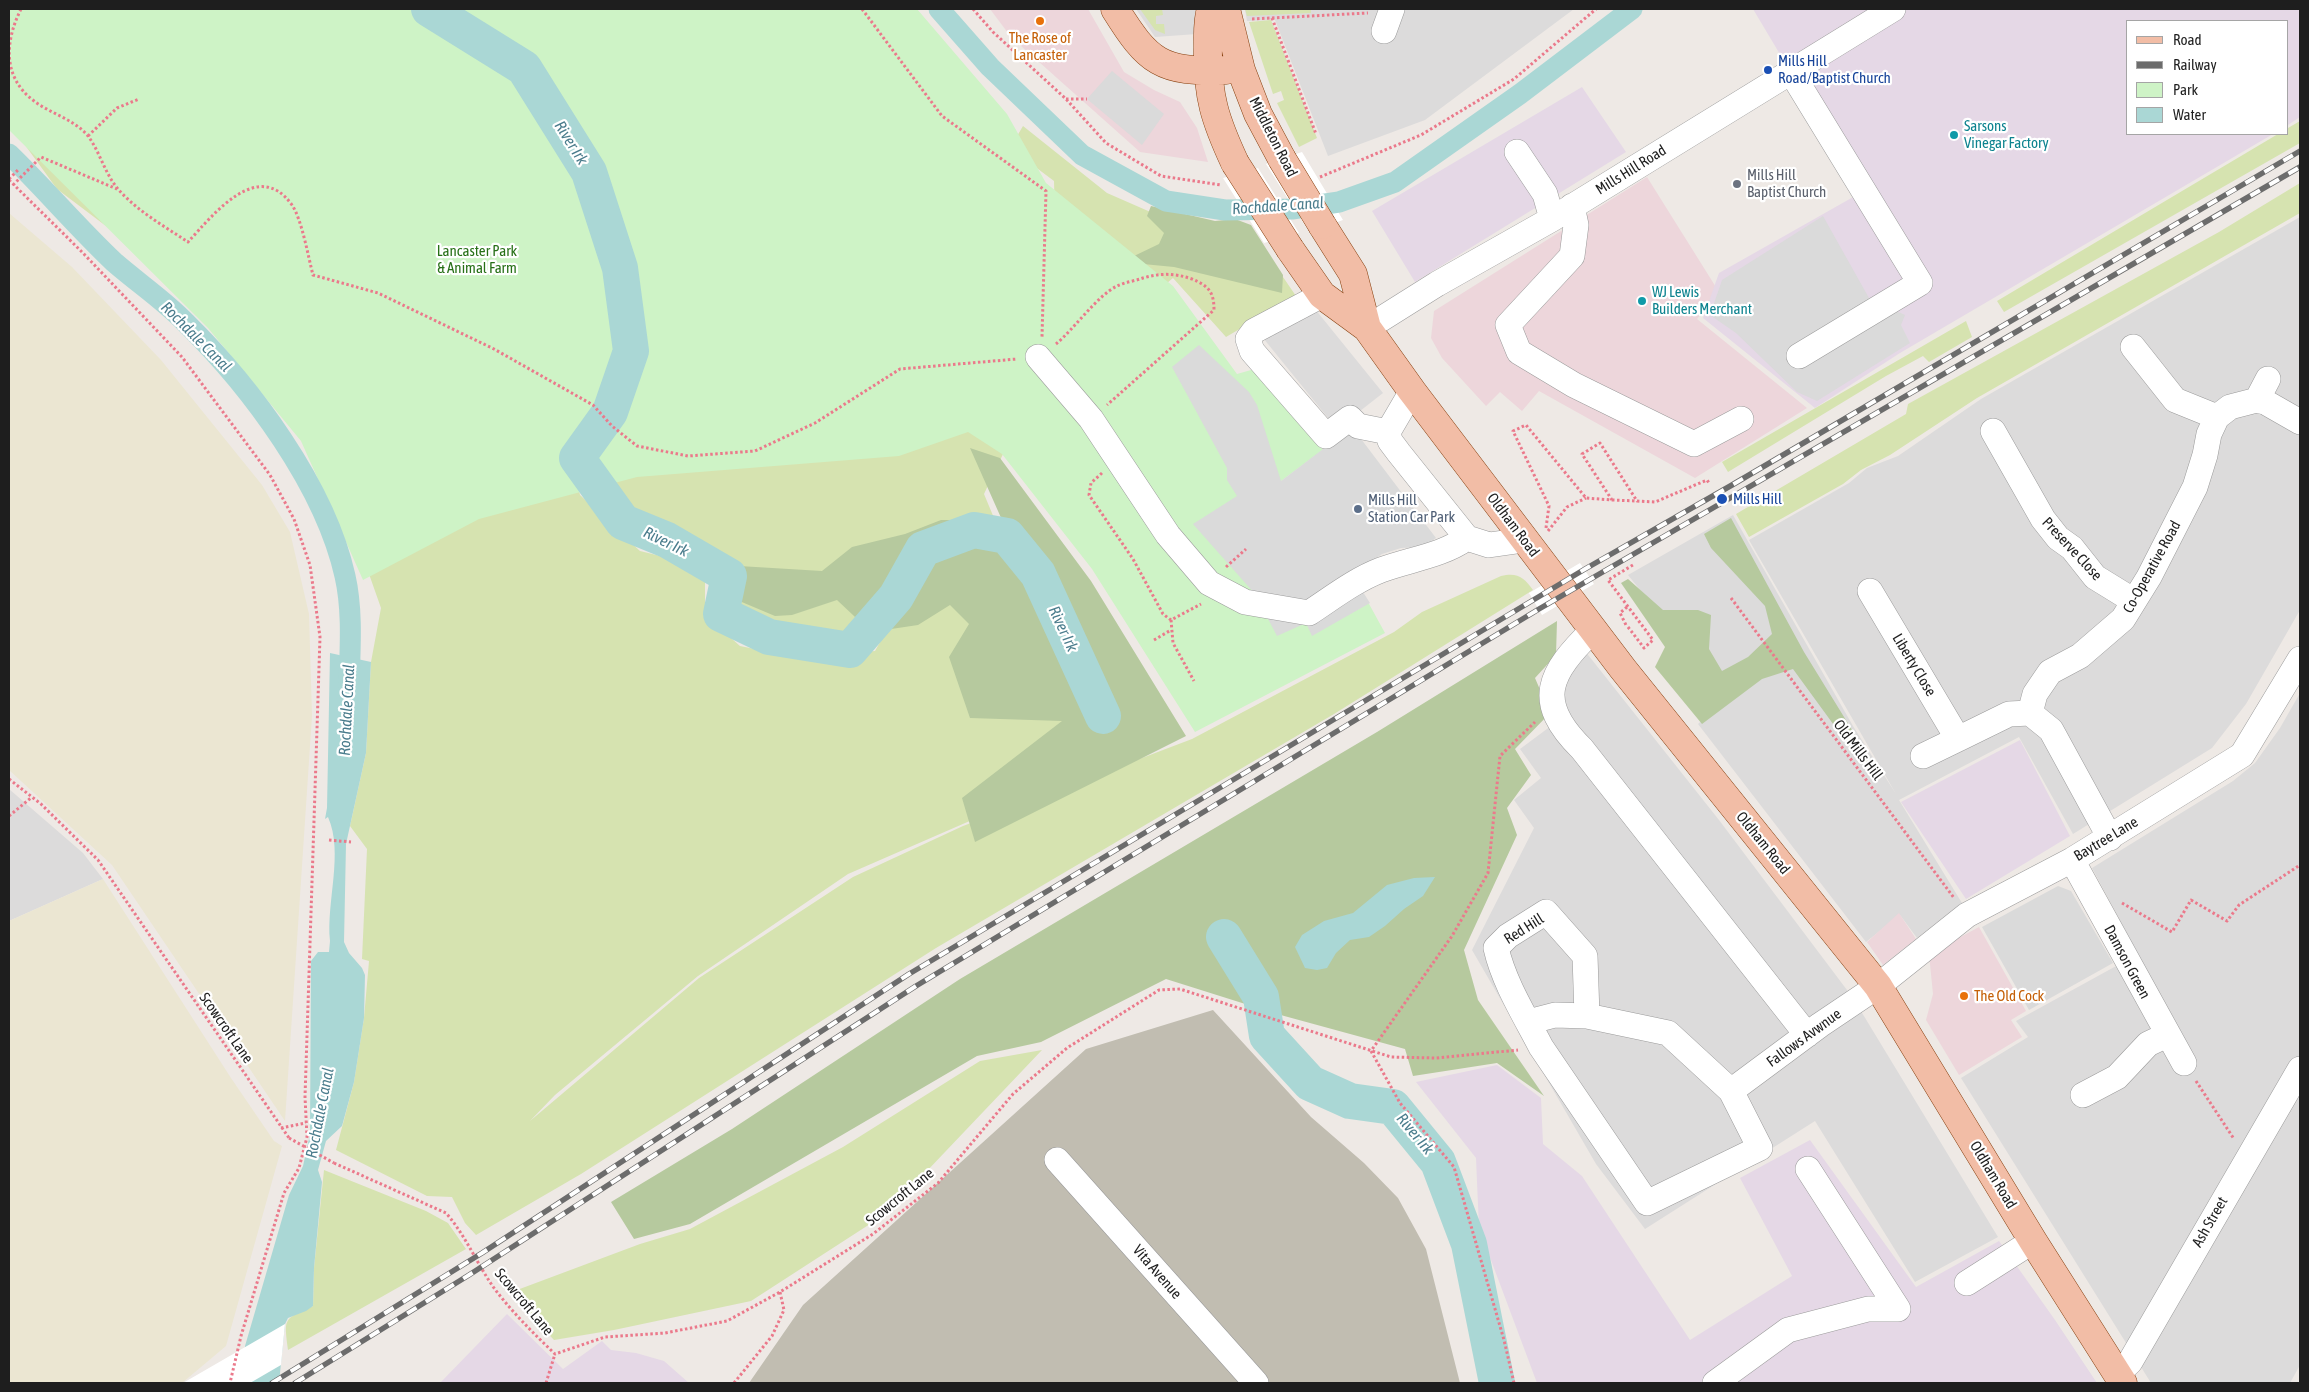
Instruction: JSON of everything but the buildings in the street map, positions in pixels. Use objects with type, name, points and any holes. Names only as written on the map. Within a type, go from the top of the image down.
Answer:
[{"type":"main road","points":[[1115,9],[1132,36],[1148,54],[1172,67],[1186,71],[1241,70]]},
{"type":"main road","points":[[1211,9],[1208,20],[1208,71],[1212,106],[1219,129],[1235,164],[1322,296],[1367,328]]},
{"type":"main road","name":"Middleton Road","points":[[1235,14],[1241,70],[1258,114],[1282,159],[1353,274],[1367,328]]},
{"type":"main road","name":"Oldham Road","points":[[1367,328],[1412,391],[1539,533],[1593,630],[1878,986],[2033,1241],[2120,1379]]},
{"type":"street","name":"Mills Hill Road","points":[[1367,328],[1437,284],[1562,213],[1791,72],[1882,12]]},
{"type":"street","points":[[1791,72],[1920,283],[1799,356]]},
{"type":"street","points":[[1517,152],[1545,194],[1576,226],[1572,256],[1508,324],[1519,352],[1574,385],[1694,444],[1741,419]]},
{"type":"street","points":[[1322,296],[1254,331],[1248,339],[1252,351],[1326,436],[1350,418],[1358,426],[1388,432]]},
{"type":"street","points":[[2133,347],[2175,400],[2218,417],[2230,407],[2262,389],[2265,402],[2300,422]]},
{"type":"street","points":[[1038,357],[1091,419],[1168,535],[1209,584],[1246,602],[1308,613],[1380,571],[1442,552],[1467,538]]},
{"type":"street","points":[[1412,391],[1388,432],[1390,440],[1467,538],[1489,545],[1539,533]]},
{"type":"street","name":"Co-Operative Road","points":[[2030,713],[2035,694],[2050,672],[2080,656],[2123,619],[2149,577],[2195,487],[2206,455],[2208,434],[2218,417]]},
{"type":"street","name":"Preserve Close","points":[[1993,431],[2029,515],[2072,548],[2095,578],[2134,601]]},
{"type":"street","name":"Liberty Close","points":[[1870,591],[1958,739]]},
{"type":"street","points":[[1593,630],[1573,650],[1551,686],[1551,706],[1565,733],[1582,749],[1807,1034]]},
{"type":"street","name":"Baytree Lane","points":[[1878,986],[1967,915],[2110,838],[2242,755],[2300,659]]},
{"type":"street","points":[[1923,756],[2009,714],[2030,713],[2051,730],[2110,838]]},
{"type":"street","name":"Damson Green","points":[[2072,860],[2184,1063]]},
{"type":"street","name":"Red Hill","points":[[1528,1022],[1500,965],[1496,948],[1508,936],[1546,912],[1585,956],[1587,1016]]},
{"type":"street","name":"Fallows Avwnue","points":[[1731,1092],[1807,1034],[1878,986]]},
{"type":"street","points":[[1555,1015],[1587,1016],[1668,1033],[1731,1092],[1760,1148],[1647,1203],[1541,1048],[1528,1022],[1555,1015]]},
{"type":"street","points":[[2083,1095],[2118,1077],[2148,1044],[2167,1035]]},
{"type":"street","name":"Ash Street","points":[[2120,1379],[2300,1069]]},
{"type":"street","name":"Vita Avenue","points":[[1057,1160],[1256,1383]]},
{"type":"street","points":[[1716,1383],[1788,1330],[1868,1309],[1898,1309],[1808,1169]]},
{"type":"street","points":[[1968,1283],[2033,1241]]},
{"type":"path","points":[[21,9],[9,41],[10,70],[14,78],[18,85],[34,101],[68,120],[88,136],[117,189]]},
{"type":"path","points":[[862,9],[942,116],[1046,190],[1043,328],[1038,357]]},
{"type":"path","points":[[1312,9],[1312,15]]},
{"type":"path","points":[[1235,14],[1272,18],[1312,15],[1389,17]]},
{"type":"path","points":[[1272,18],[1316,134]]},
{"type":"path","points":[[1066,99],[1087,99]]},
{"type":"path","points":[[88,136],[117,108],[139,100]]},
{"type":"path","points":[[13,185],[41,157],[117,189],[150,217],[188,242],[217,211],[239,193],[257,186],[277,189],[292,206],[304,236],[313,275],[378,293],[494,349],[593,405],[612,426],[637,446],[688,456],[755,451],[815,422],[900,369],[1038,357],[1071,332],[1101,298],[1117,286],[1158,274],[1183,276],[1206,285],[1214,299],[1214,310],[1091,419]]},
{"type":"path","points":[[18,170],[9,180],[13,185],[82,252],[182,357],[270,475],[294,519],[310,565],[320,637],[305,1097],[307,1137],[299,1168],[284,1194],[240,1336],[230,1383]]},
{"type":"path","points":[[1539,533],[1549,506],[1512,431],[1526,425],[1586,498]]},
{"type":"path","points":[[1612,500],[1582,454],[1600,443],[1637,501]]},
{"type":"path","points":[[1117,459],[1091,483],[1089,495],[1133,559],[1163,614],[1172,620]]},
{"type":"path","points":[[1539,533],[1567,507],[1586,498],[1655,502],[1707,480],[1709,483]]},
{"type":"path","points":[[1627,607],[1620,613],[1644,648],[1653,640],[1608,580],[1633,565]]},
{"type":"path","points":[[1172,620],[1209,600],[1209,584]]},
{"type":"path","name":"Old Mills Hill","points":[[1731,598],[1967,915]]},
{"type":"path","points":[[1172,620],[1173,643],[1194,681]]},
{"type":"path","points":[[1621,632],[1628,627]]},
{"type":"path","points":[[1154,640],[1171,630]]},
{"type":"path","points":[[1514,1383],[1504,1340],[1454,1167],[1400,1103],[1371,1052],[1452,936],[1488,873],[1500,756],[1551,706]]},
{"type":"path","name":"Scowcroft Lane","points":[[9,779],[32,796],[98,860],[289,1138],[334,1163],[446,1213],[458,1226],[494,1288],[554,1354],[605,1337],[666,1333],[728,1321],[780,1292],[873,1234],[938,1184],[1013,1094],[1067,1048],[1159,990],[1180,989],[1243,1011],[1391,1057],[1436,1058],[1541,1048]]},
{"type":"path","points":[[9,816],[32,796]]},
{"type":"path","points":[[329,840],[351,842]]},
{"type":"path","points":[[2102,915],[2123,903],[2172,932],[2191,900],[2227,921],[2239,905],[2300,865]]},
{"type":"path","points":[[2184,1063],[2247,1158]]},
{"type":"path","points":[[281,1128],[306,1123]]},
{"type":"path","points":[[734,1383],[772,1336],[784,1310],[780,1292]]},
{"type":"path","points":[[546,1383],[554,1354]]},
{"type":"shaded area","points":[[990,9],[1088,9],[1124,72],[1154,90],[1180,102],[1197,128],[1208,162],[1140,152],[1011,37]]},
{"type":"shaded area","points":[[1136,9],[1195,9],[1197,34],[1155,37]]},
{"type":"shaded area","points":[[1245,9],[1574,9],[1425,120],[1328,156],[1275,20],[1247,21]]},
{"type":"shaded area","points":[[1753,9],[2300,9],[2300,117],[2289,124],[2289,20],[2126,20],[2126,135],[2271,135],[1900,353],[1815,408],[1703,318],[1719,273],[1862,192]]},
{"type":"shaded area","points":[[1112,71],[1164,114],[1142,145],[1087,99]]},
{"type":"shaded area","points":[[1582,87],[1626,152],[1415,282],[1372,211]]},
{"type":"shaded area","points":[[1647,177],[1719,292],[1697,319],[1807,408],[1695,478],[1539,391],[1522,411],[1500,392],[1486,406],[1442,358],[1431,338],[1434,311]]},
{"type":"shaded area","points":[[9,213],[72,267],[161,360],[262,485],[290,532],[309,614],[312,716],[285,1121],[112,865],[9,770]]},
{"type":"shaded area","points":[[1823,216],[1869,298],[1905,315],[1901,325],[1910,343],[1817,401],[1797,392],[1736,333],[1710,315],[1722,280]]},
{"type":"shaded area","points":[[2300,217],[2300,610],[2246,704],[2212,748],[2073,834],[2019,737],[1899,800],[1962,903],[1917,938],[1900,915],[1866,942],[1698,724],[1727,697],[1628,575],[1733,515],[1853,726],[1896,794],[1749,540],[1849,483],[1867,468],[1898,456],[1981,399]]},
{"type":"shaded area","points":[[1315,309],[1383,393],[1337,429],[1259,333]]},
{"type":"shaded area","points":[[1199,345],[1249,392],[1257,405],[1281,481],[1352,427],[1436,538],[1424,547],[1401,548],[1382,554],[1352,575],[1370,603],[1312,636],[1306,623],[1277,636],[1255,594],[1193,524],[1237,496],[1227,480],[1227,468],[1172,367]]},
{"type":"shaded area","points":[[1581,646],[1719,820],[1853,998],[1998,1237],[1915,1282],[1815,1121],[1645,1229],[1596,1164],[1472,950],[1534,828],[1514,800],[1541,778],[1520,749],[1559,720],[1546,689]]},
{"type":"shaded area","points":[[2300,693],[2300,1365],[2290,1383],[2151,1383],[1961,1078],[2028,1037],[2016,1021],[2138,954],[2092,868],[2233,781],[2255,763],[2280,728]]},
{"type":"shaded area","points":[[2020,740],[2070,836],[1966,899],[1901,802]]},
{"type":"shaded area","points":[[9,789],[83,853],[103,879],[9,921]]},
{"type":"shaded area","points":[[103,879],[231,1078],[274,1141],[282,1146],[226,1346],[182,1383],[9,1383],[9,921]]},
{"type":"shaded area","points":[[2058,886],[2071,891],[2113,963],[2029,1010],[1982,927]]},
{"type":"shaded area","points":[[1899,913],[1916,939],[1883,965],[1867,942]]},
{"type":"shaded area","points":[[1979,927],[2026,1011],[2011,1020],[2022,1037],[1959,1075],[1926,1020],[1933,994],[1929,954]]},
{"type":"shaded area","points":[[1213,1010],[1311,1117],[1364,1163],[1398,1198],[1426,1249],[1460,1383],[749,1383],[803,1305],[1086,1049]]},
{"type":"shaded area","points":[[1497,1065],[1541,1098],[1543,1144],[1582,1176],[1690,1340],[1792,1276],[1740,1178],[1810,1140],[1916,1287],[1999,1241],[2097,1383],[1537,1383],[1479,1228],[1476,1158],[1416,1082]]},
{"type":"shaded area","points":[[507,1314],[563,1369],[602,1341],[611,1350],[636,1353],[664,1361],[689,1383],[440,1383]]},
{"type":"green space","points":[[9,9],[413,9],[569,445],[580,495],[640,551],[689,563],[705,582],[705,615],[740,646],[799,658],[875,651],[918,575],[1119,756],[848,874],[698,976],[555,1095],[530,1121],[699,978],[853,877],[963,826],[1192,739],[1394,632],[1422,612],[1501,576],[1516,575],[1533,590],[1334,714],[936,948],[581,1174],[476,1235],[465,1223],[452,1197],[427,1196],[336,1150],[354,1082],[364,1018],[369,961],[362,959],[367,849],[350,826],[366,753],[371,662],[381,608],[339,489],[192,291],[57,189],[9,123]]},
{"type":"green space","name":"Lancaster Park & Animal Farm","points":[[9,9],[917,9],[1007,114],[1046,183],[1173,286],[1237,374],[1258,368],[1323,450],[1281,481],[1357,582],[1385,633],[1195,732],[1092,569],[1002,454],[968,432],[899,456],[637,477],[479,519],[363,580],[301,441],[208,328],[9,130]]},
{"type":"green space","points":[[1140,9],[1162,9],[1163,15],[1156,16],[1156,24],[1164,24],[1165,34],[1155,30]]},
{"type":"green space","points":[[1245,9],[1311,9],[1311,13],[1247,16]]},
{"type":"green space","points":[[1271,20],[1317,138],[1299,147],[1277,103],[1284,100],[1281,91],[1273,94],[1249,22]]},
{"type":"green space","points":[[2300,121],[2300,143],[2004,312],[1997,301],[2276,135],[2289,135],[2289,127]]},
{"type":"green space","points":[[1023,126],[1107,193],[1187,228],[1259,242],[1296,296],[1226,337],[1173,278],[1067,367],[1058,349],[1054,181],[1010,148]]},
{"type":"green space","points":[[2300,183],[2300,213],[1977,398],[1890,455],[1861,470],[1843,484],[1749,537],[1736,514],[1906,414],[1908,404],[2219,232]]},
{"type":"green space","points":[[1151,206],[1215,221],[1235,219],[1251,225],[1283,275],[1282,293],[1174,267],[1143,264],[1134,256],[1159,244],[1164,233],[1147,216]]},
{"type":"green space","points":[[1966,321],[1972,337],[1929,362],[1923,356],[1886,376],[1728,472],[1722,462]]},
{"type":"green space","points":[[1033,391],[984,494],[994,518],[912,548],[870,618],[841,640],[770,633],[731,611],[732,573],[674,535],[640,524],[623,515],[584,456]]},
{"type":"green space","points":[[970,448],[1000,458],[1091,581],[1186,736],[975,842],[962,798],[1062,721],[970,718],[949,657],[969,624],[950,605],[918,625],[871,632],[837,600],[792,615],[775,616],[737,600],[739,566],[822,571],[852,547],[905,534],[941,520],[1002,520]]},
{"type":"green space","points":[[1731,518],[1804,652],[1873,764],[1863,765],[1793,669],[1762,679],[1702,724],[1655,667],[1665,647],[1621,583],[1628,579],[1663,610],[1698,610],[1711,615],[1709,649],[1722,671],[1748,657],[1772,634],[1765,606],[1711,548],[1704,534]]},
{"type":"green space","points":[[1557,621],[1556,655],[1535,678],[1550,713],[1515,749],[1531,775],[1507,808],[1517,835],[1464,950],[1478,1000],[1544,1096],[1497,1063],[1413,1076],[1405,1049],[1277,1014],[1166,979],[1041,1042],[977,1056],[690,1224],[634,1239],[611,1202],[732,1129],[960,979],[1377,732]]},
{"type":"green space","points":[[1042,1050],[887,1213],[751,1301],[614,1330],[554,1340],[509,1293],[640,1244],[690,1229],[843,1147],[980,1061]]},
{"type":"green space","points":[[324,1170],[426,1211],[448,1223],[466,1249],[288,1350],[286,1325],[288,1321],[296,1314],[313,1306],[314,1268]]},
{"type":"water","points":[[330,653],[371,662],[366,753],[346,844],[344,942],[349,953],[362,968],[365,975],[364,1018],[354,1082],[342,1126],[326,1141],[318,1170],[322,1182],[314,1268],[313,1306],[288,1318],[285,1324],[279,1383],[243,1383],[245,1346],[289,1195],[303,1166],[310,1134],[311,961],[318,952],[329,952],[330,910],[335,862],[333,831],[328,817],[325,819],[327,808]]},
{"type":"water","points":[[1435,877],[1423,896],[1369,937],[1350,940],[1336,953],[1327,968],[1317,970],[1305,968],[1295,947],[1302,935],[1324,921],[1353,913],[1387,885],[1414,878]]},
{"type":"pier","points":[[1302,152],[1343,220],[1309,232],[1266,164]]},
{"type":"pier","points":[[1258,168],[1299,233],[1264,243],[1223,178]]},
{"type":"pier","points":[[1580,563],[1594,584],[1542,615],[1529,593]]},
{"type":"pier","points":[[285,1324],[281,1365],[250,1383],[183,1383]]},
{"type":"waterway","name":"River Irk","points":[[429,9],[524,68],[589,172],[620,268],[631,351],[610,412],[577,458],[623,522],[667,540],[729,576],[721,614],[769,637],[850,650],[896,597],[923,549],[974,530],[1007,536],[1038,574],[1103,716]]},
{"type":"waterway","name":"Rochdale Canal","points":[[939,9],[990,67],[1082,155],[1166,201],[1225,210],[1292,209],[1339,202],[1395,182],[1520,94],[1632,9]]},
{"type":"waterway","name":"Rochdale Canal","points":[[9,154],[114,262],[169,307],[211,349],[260,407],[282,440],[303,473],[321,508],[335,542],[345,576],[350,617],[349,685]]},
{"type":"waterway","name":"River Irk","points":[[1224,937],[1261,997],[1267,1036],[1310,1083],[1350,1101],[1393,1107],[1438,1162],[1469,1244],[1497,1383]]},
{"type":"railway","points":[[272,1383],[482,1253],[909,974],[1585,569],[1732,485],[2300,151]]},
{"type":"railway","points":[[295,1383],[469,1275],[916,986],[1539,609],[2300,167]]},
{"type":"place","name":"The Rose of Lancaster","points":[[1040,21]]},
{"type":"place","name":"Mills Hill Road/Baptist Church","points":[[1768,70]]},
{"type":"place","name":"Sarsons Vinegar Factory","points":[[1954,135]]},
{"type":"place","name":"Mills Hill Baptist Church","points":[[1737,184]]},
{"type":"place","name":"WJ Lewis Builders Merchant","points":[[1642,301]]},
{"type":"place","name":"Mills Hill","points":[[1722,499]]},
{"type":"place","name":"Mills Hill Station Car Park","points":[[1358,509]]},
{"type":"place","name":"The Old Cock","points":[[1964,996]]}]
